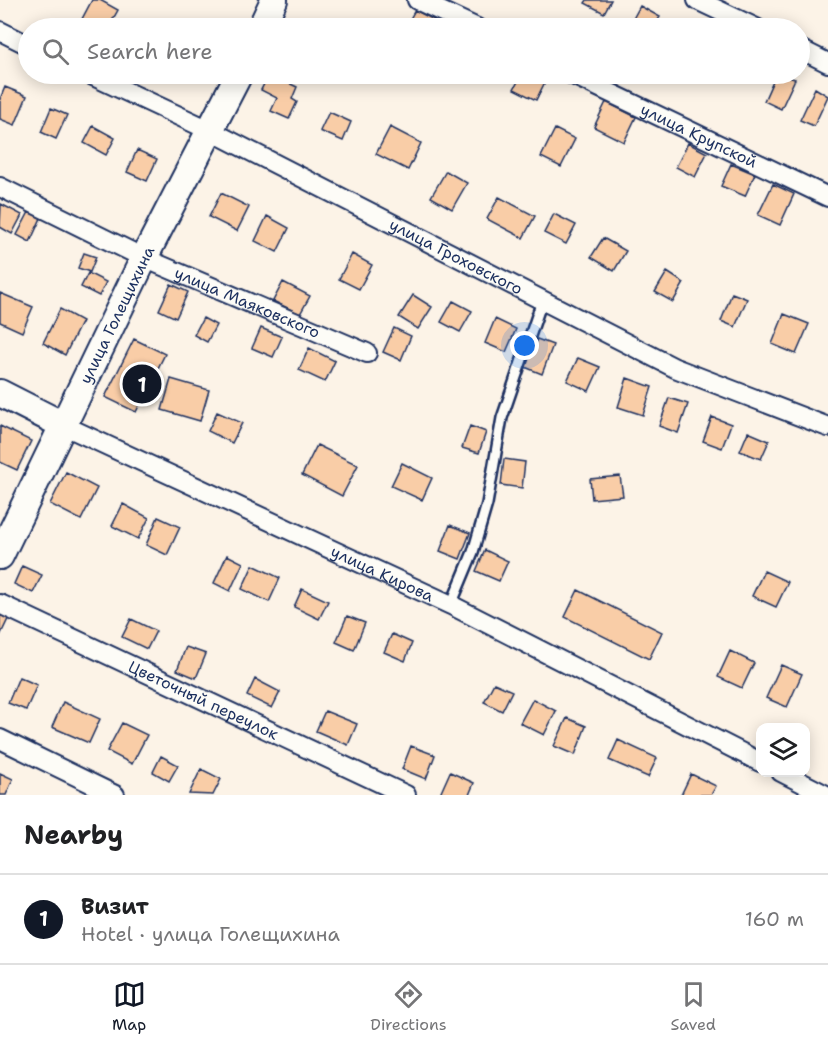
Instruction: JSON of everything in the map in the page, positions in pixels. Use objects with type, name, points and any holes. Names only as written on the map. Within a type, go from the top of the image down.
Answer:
[{"type":"street","points":[[266,18],[274,0]]},
{"type":"street","points":[[417,0],[456,18]]},
{"type":"street","points":[[697,0],[735,18]]},
{"type":"street","points":[[0,31],[18,40]]},
{"type":"street","points":[[810,54],[828,63]]},
{"type":"street","name":"улица Гроховского","points":[[110,84],[211,131],[675,368],[828,427]]},
{"type":"street","name":"улица Голещихина","points":[[0,556],[65,426],[144,258],[234,84]]},
{"type":"street","name":"улица Крупской","points":[[592,84],[828,197]]},
{"type":"street","name":"улица Маяковского","points":[[0,187],[144,258],[367,353]]},
{"type":"street","name":"улица Кирова","points":[[0,393],[65,426],[451,605],[756,760]]},
{"type":"street","name":"Цветочный переулок","points":[[0,604],[406,795]]},
{"type":"street","points":[[0,739],[116,795]]},
{"type":"street","points":[[788,782],[826,795]]},
{"type":"lane","points":[[451,605],[476,542],[487,504],[502,418],[542,301]]},
{"type":"building","points":[[92,0],[100,0],[118,10],[114,18],[83,18]]},
{"type":"building","points":[[587,0],[611,0],[604,13],[585,3]]},
{"type":"building","points":[[640,6],[660,17],[659,18],[633,18]]},
{"type":"building","points":[[415,10],[430,18],[411,18]]},
{"type":"building","points":[[264,84],[291,84],[297,87],[292,99],[297,102],[289,119],[271,111],[277,98],[261,90]]},
{"type":"building","points":[[517,84],[544,84],[536,100],[514,89]]},
{"type":"building","points":[[772,84],[793,84],[781,109],[764,101]]},
{"type":"building","points":[[5,87],[27,96],[15,125],[0,119],[0,99]]},
{"type":"building","points":[[815,88],[828,96],[814,126],[800,120]]},
{"type":"building","points":[[606,102],[636,117],[624,142],[594,127]]},
{"type":"building","points":[[51,108],[67,115],[56,139],[41,132]]},
{"type":"building","points":[[329,112],[351,122],[343,141],[320,131]]},
{"type":"building","points":[[93,126],[115,138],[106,155],[84,143]]},
{"type":"building","points":[[390,127],[421,143],[408,170],[376,154]]},
{"type":"building","points":[[555,129],[575,139],[561,167],[541,157]]},
{"type":"building","points":[[688,143],[707,153],[695,177],[676,167]]},
{"type":"building","points":[[137,150],[157,159],[147,181],[127,172]]},
{"type":"building","points":[[731,164],[755,174],[745,196],[721,186]]},
{"type":"building","points":[[446,171],[467,183],[452,209],[431,197]]},
{"type":"building","points":[[773,184],[794,194],[780,225],[758,215]]},
{"type":"building","points":[[221,193],[249,207],[237,231],[209,217]]},
{"type":"building","points":[[499,197],[535,216],[523,238],[487,219]]},
{"type":"building","points":[[1,204],[22,215],[12,234],[0,227]]},
{"type":"building","points":[[29,212],[41,218],[30,242],[17,235]]},
{"type":"building","points":[[554,214],[576,225],[566,244],[544,233]]},
{"type":"building","points":[[267,216],[289,228],[277,252],[255,241]]},
{"type":"building","points":[[603,238],[626,251],[614,271],[591,257]]},
{"type":"building","points":[[84,253],[96,257],[90,272],[78,268]]},
{"type":"building","points":[[352,254],[372,265],[359,289],[339,279]]},
{"type":"building","points":[[667,272],[684,283],[673,302],[655,292]]},
{"type":"building","points":[[88,273],[106,282],[99,296],[81,287]]},
{"type":"building","points":[[283,282],[310,296],[300,314],[273,301]]},
{"type":"building","points":[[171,284],[188,292],[176,318],[159,310]]},
{"type":"building","points":[[0,293],[33,307],[22,332],[0,322]]},
{"type":"building","points":[[732,293],[747,299],[735,327],[721,321]]},
{"type":"building","points":[[413,295],[432,307],[418,329],[399,317]]},
{"type":"building","points":[[453,301],[472,311],[460,332],[441,322]]},
{"type":"building","points":[[60,309],[82,321],[65,355],[43,343]]},
{"type":"building","points":[[784,314],[809,324],[796,354],[772,344]]},
{"type":"building","points":[[203,318],[216,325],[207,342],[194,335]]},
{"type":"building","points":[[495,319],[516,329],[506,352],[485,343]]},
{"type":"building","points":[[261,328],[282,337],[273,357],[252,348]]},
{"type":"building","points":[[394,328],[411,336],[401,360],[383,352]]},
{"type":"building","points":[[134,339],[165,354],[136,412],[105,397]]},
{"type":"building","points":[[537,339],[553,345],[542,374],[525,367]]},
{"type":"building","points":[[309,348],[335,361],[325,382],[299,370]]},
{"type":"building","points":[[578,358],[600,367],[589,391],[567,381]]},
{"type":"building","points":[[627,378],[652,387],[643,415],[618,407]]},
{"type":"building","points":[[171,379],[209,390],[200,421],[162,410]]},
{"type":"building","points":[[669,398],[688,404],[678,433],[659,426]]},
{"type":"building","points":[[217,412],[242,423],[232,443],[208,431]]},
{"type":"building","points":[[712,417],[731,424],[722,448],[703,441]]},
{"type":"building","points":[[0,426],[31,441],[17,470],[0,462]]},
{"type":"building","points":[[470,426],[486,432],[479,453],[462,448]]},
{"type":"building","points":[[748,432],[769,441],[761,459],[740,451]]},
{"type":"building","points":[[317,445],[358,465],[342,496],[302,475]]},
{"type":"building","points":[[504,459],[525,462],[522,488],[501,485]]},
{"type":"building","points":[[402,463],[432,478],[422,500],[391,486]]},
{"type":"building","points":[[66,472],[97,488],[81,520],[50,504]]},
{"type":"building","points":[[620,476],[623,496],[592,499],[590,479]]},
{"type":"building","points":[[123,504],[149,518],[138,539],[112,526]]},
{"type":"building","points":[[158,517],[180,527],[167,555],[146,545]]},
{"type":"building","points":[[450,525],[470,533],[460,559],[440,551]]},
{"type":"building","points":[[485,550],[508,561],[499,581],[476,571]]},
{"type":"building","points":[[227,555],[243,563],[230,591],[214,583]]},
{"type":"building","points":[[253,565],[280,578],[269,602],[242,589]]},
{"type":"building","points":[[22,566],[42,575],[33,593],[14,584]]},
{"type":"building","points":[[764,571],[788,582],[776,607],[752,596]]},
{"type":"building","points":[[302,589],[328,601],[319,619],[294,607]]},
{"type":"building","points":[[578,590],[662,632],[649,659],[565,617]]},
{"type":"building","points":[[0,612],[9,617],[0,636]]},
{"type":"building","points":[[347,616],[365,623],[354,650],[336,642]]},
{"type":"building","points":[[131,619],[156,631],[147,649],[122,637]]},
{"type":"building","points":[[392,634],[412,643],[405,661],[384,652]]},
{"type":"building","points":[[186,647],[206,654],[196,678],[177,670]]},
{"type":"building","points":[[730,651],[754,663],[742,688],[718,677]]},
{"type":"building","points":[[781,665],[802,674],[787,707],[766,698]]},
{"type":"building","points":[[19,677],[37,685],[26,710],[8,703]]},
{"type":"building","points":[[255,679],[280,692],[272,708],[247,696]]},
{"type":"building","points":[[494,683],[512,691],[502,711],[484,702]]},
{"type":"building","points":[[533,699],[556,711],[544,735],[520,723]]},
{"type":"building","points":[[63,702],[100,719],[89,743],[52,727]]},
{"type":"building","points":[[325,711],[357,724],[348,745],[316,731]]},
{"type":"building","points":[[567,718],[586,726],[575,755],[554,746]]},
{"type":"building","points":[[122,723],[147,735],[132,764],[107,751]]},
{"type":"building","points":[[618,740],[657,758],[648,777],[609,760]]},
{"type":"building","points":[[411,746],[435,755],[426,779],[402,769]]},
{"type":"building","points":[[161,756],[178,765],[169,781],[153,772]]},
{"type":"building","points":[[201,769],[221,779],[213,795],[189,794]]},
{"type":"building","points":[[450,772],[474,783],[469,795],[448,795],[441,792]]},
{"type":"building","points":[[0,773],[13,779],[6,795],[0,795]]},
{"type":"building","points":[[691,774],[716,786],[711,795],[681,795]]},
{"type":"place","name":"Визит","points":[[142,384]]}]
